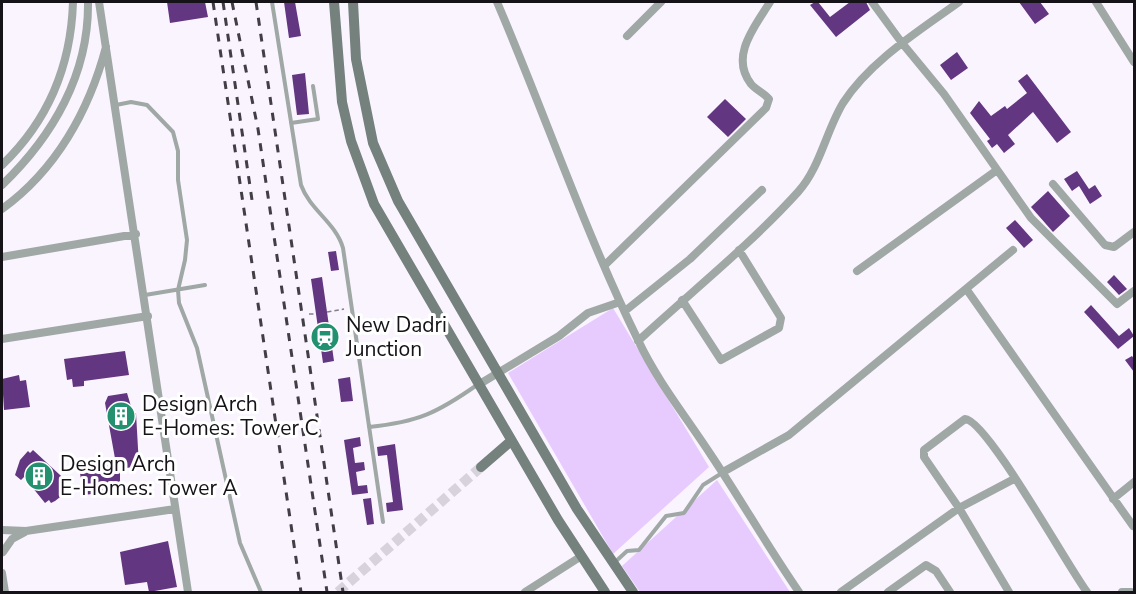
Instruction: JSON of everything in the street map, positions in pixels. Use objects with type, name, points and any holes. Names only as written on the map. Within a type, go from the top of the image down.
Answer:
[{"type":"street","points":[[2,165],[26,139],[45,112],[57,87],[69,44],[73,2]]},
{"type":"street","points":[[2,185],[47,134],[66,100],[84,48],[88,2]]},
{"type":"street","points":[[99,2],[136,234],[188,592]]},
{"type":"street","points":[[334,2],[342,102],[351,141],[374,204],[580,557],[605,592]]},
{"type":"street","points":[[353,2],[356,59],[373,143],[398,201],[577,509],[633,592]]},
{"type":"street","points":[[497,2],[528,76],[579,212],[638,341],[723,472],[755,527],[799,592]]},
{"type":"street","points":[[627,36],[661,2]]},
{"type":"street","points":[[605,265],[766,108],[769,99],[749,82],[742,52],[746,40],[770,2]]},
{"type":"street","points":[[872,2],[902,44],[944,94],[1031,218],[1117,304],[1134,291]]},
{"type":"street","points":[[638,341],[739,250],[799,190],[845,100],[856,86],[902,44],[959,2]]},
{"type":"street","points":[[1096,2],[1134,62]]},
{"type":"street","points":[[2,209],[34,181],[67,139],[87,102],[107,43]]},
{"type":"street","points":[[857,271],[997,171]]},
{"type":"street","points":[[1053,184],[1105,245],[1114,247],[1134,232]]},
{"type":"street","points":[[625,311],[690,259],[762,190]]},
{"type":"street","points":[[2,257],[136,234]]},
{"type":"street","points":[[723,472],[789,435],[967,290],[1013,249]]},
{"type":"street","points":[[682,300],[721,360],[779,328],[781,318],[739,250]]},
{"type":"street","points":[[967,290],[1133,526]]},
{"type":"street","points":[[478,385],[560,336],[588,314],[620,303]]},
{"type":"street","points":[[2,339],[148,316]]},
{"type":"street","points":[[1009,592],[959,508],[923,454],[961,421],[969,419],[981,429],[1088,592]]},
{"type":"street","points":[[481,467],[512,441]]},
{"type":"street","points":[[841,592],[959,508],[1014,479]]},
{"type":"street","points":[[1113,499],[1134,482]]},
{"type":"street","points":[[2,530],[26,531],[175,509]]},
{"type":"street","points":[[2,554],[12,539],[26,531]]},
{"type":"street","points":[[2,539],[2,554]]},
{"type":"street","points":[[525,592],[580,557]]},
{"type":"street","points":[[888,592],[926,565],[936,571],[950,592]]},
{"type":"street","points":[[2,573],[5,592]]},
{"type":"street","points":[[1122,592],[1131,592]]},
{"type":"lane","points":[[272,2],[301,185],[305,197],[340,237],[383,522]]},
{"type":"lane","points":[[291,123],[318,119],[314,86]]},
{"type":"lane","points":[[116,105],[131,102],[147,105],[173,132],[178,151],[178,180],[187,240],[178,290],[182,316],[197,348],[240,543],[261,592]]},
{"type":"lane","points":[[145,295],[205,285]]},
{"type":"lane","points":[[369,427],[418,419],[442,409],[478,385]]},
{"type":"lane","points":[[613,563],[627,551],[639,550],[666,516],[684,513],[703,485],[723,472]]},
{"type":"path","points":[[327,312],[351,308]]},
{"type":"path","points":[[309,314],[316,314]]},
{"type":"shaded area","points":[[613,308],[709,467],[613,554],[508,373]]},
{"type":"shaded area","points":[[717,480],[790,592],[640,592],[622,566]]},
{"type":"building","points":[[167,2],[205,2],[208,17],[170,23]]},
{"type":"building","points":[[284,2],[295,2],[301,36],[289,38]]},
{"type":"building","points":[[818,2],[830,17],[850,2],[866,2],[870,10],[836,37],[810,5]]},
{"type":"building","points":[[1019,2],[1040,2],[1049,14],[1035,24]]},
{"type":"building","points":[[957,52],[968,68],[951,80],[940,65]]},
{"type":"building","points":[[305,73],[309,114],[297,115],[292,75]]},
{"type":"building","points":[[1027,74],[1071,132],[1057,143],[1033,112],[1008,135],[1015,144],[1004,153],[997,144],[992,148],[987,141],[990,139],[970,113],[979,101],[991,116],[1005,106],[1007,109],[1027,93],[1018,81]]},
{"type":"building","points":[[725,99],[746,119],[728,137],[707,117]]},
{"type":"building","points":[[1077,171],[1089,189],[1095,185],[1102,196],[1090,204],[1079,186],[1072,191],[1064,179]]},
{"type":"building","points":[[1048,191],[1070,216],[1053,232],[1031,207]]},
{"type":"building","points":[[1015,220],[1033,240],[1024,248],[1006,228]]},
{"type":"building","points":[[336,251],[339,270],[331,271],[328,252]]},
{"type":"building","points":[[1114,275],[1127,289],[1119,295],[1107,282]]},
{"type":"building","name":"New Dadri Junction","points":[[322,277],[334,361],[323,363],[311,279]]},
{"type":"building","points":[[1091,305],[1119,336],[1129,328],[1134,336],[1118,349],[1084,312]]},
{"type":"building","points":[[125,351],[129,375],[84,381],[84,386],[73,387],[72,379],[67,380],[64,359]]},
{"type":"building","points":[[1132,356],[1134,359],[1134,372],[1125,360]]},
{"type":"building","points":[[19,375],[20,381],[26,380],[30,407],[4,410],[2,379]]},
{"type":"building","points":[[350,377],[353,401],[341,402],[338,379]]},
{"type":"building","points":[[127,393],[133,413],[136,413],[139,466],[120,469],[120,491],[83,495],[80,473],[83,472],[82,469],[116,464],[105,403],[108,396]]},
{"type":"building","points":[[360,437],[361,446],[353,448],[355,463],[364,462],[365,470],[356,472],[358,486],[367,485],[368,493],[352,495],[344,440]]},
{"type":"building","points":[[395,444],[403,510],[387,512],[386,503],[393,502],[387,455],[378,456],[377,447]]},
{"type":"building","name":"Design Arch E-Homes: Tower A","points":[[33,450],[73,487],[51,503],[49,500],[45,503],[24,477],[21,480],[15,475],[20,460],[28,451],[30,453]]},
{"type":"building","points":[[371,498],[374,524],[367,525],[363,499]]},
{"type":"building","points":[[168,541],[177,587],[149,592],[147,582],[125,585],[120,552]]},
{"type":"tunnel","points":[[338,592],[481,467]]},
{"type":"railway","points":[[213,2],[301,592]]},
{"type":"railway","points":[[223,2],[252,200]]},
{"type":"railway","points":[[232,2],[258,129],[327,592]]},
{"type":"railway","points":[[256,2],[343,592]]},
{"type":"place","name":"New Dadri Junction","points":[[325,337]]},
{"type":"place","name":"Design Arch E-Homes: Tower C","points":[[121,416]]},
{"type":"place","name":"Design Arch E-Homes: Tower A","points":[[39,476]]}]
